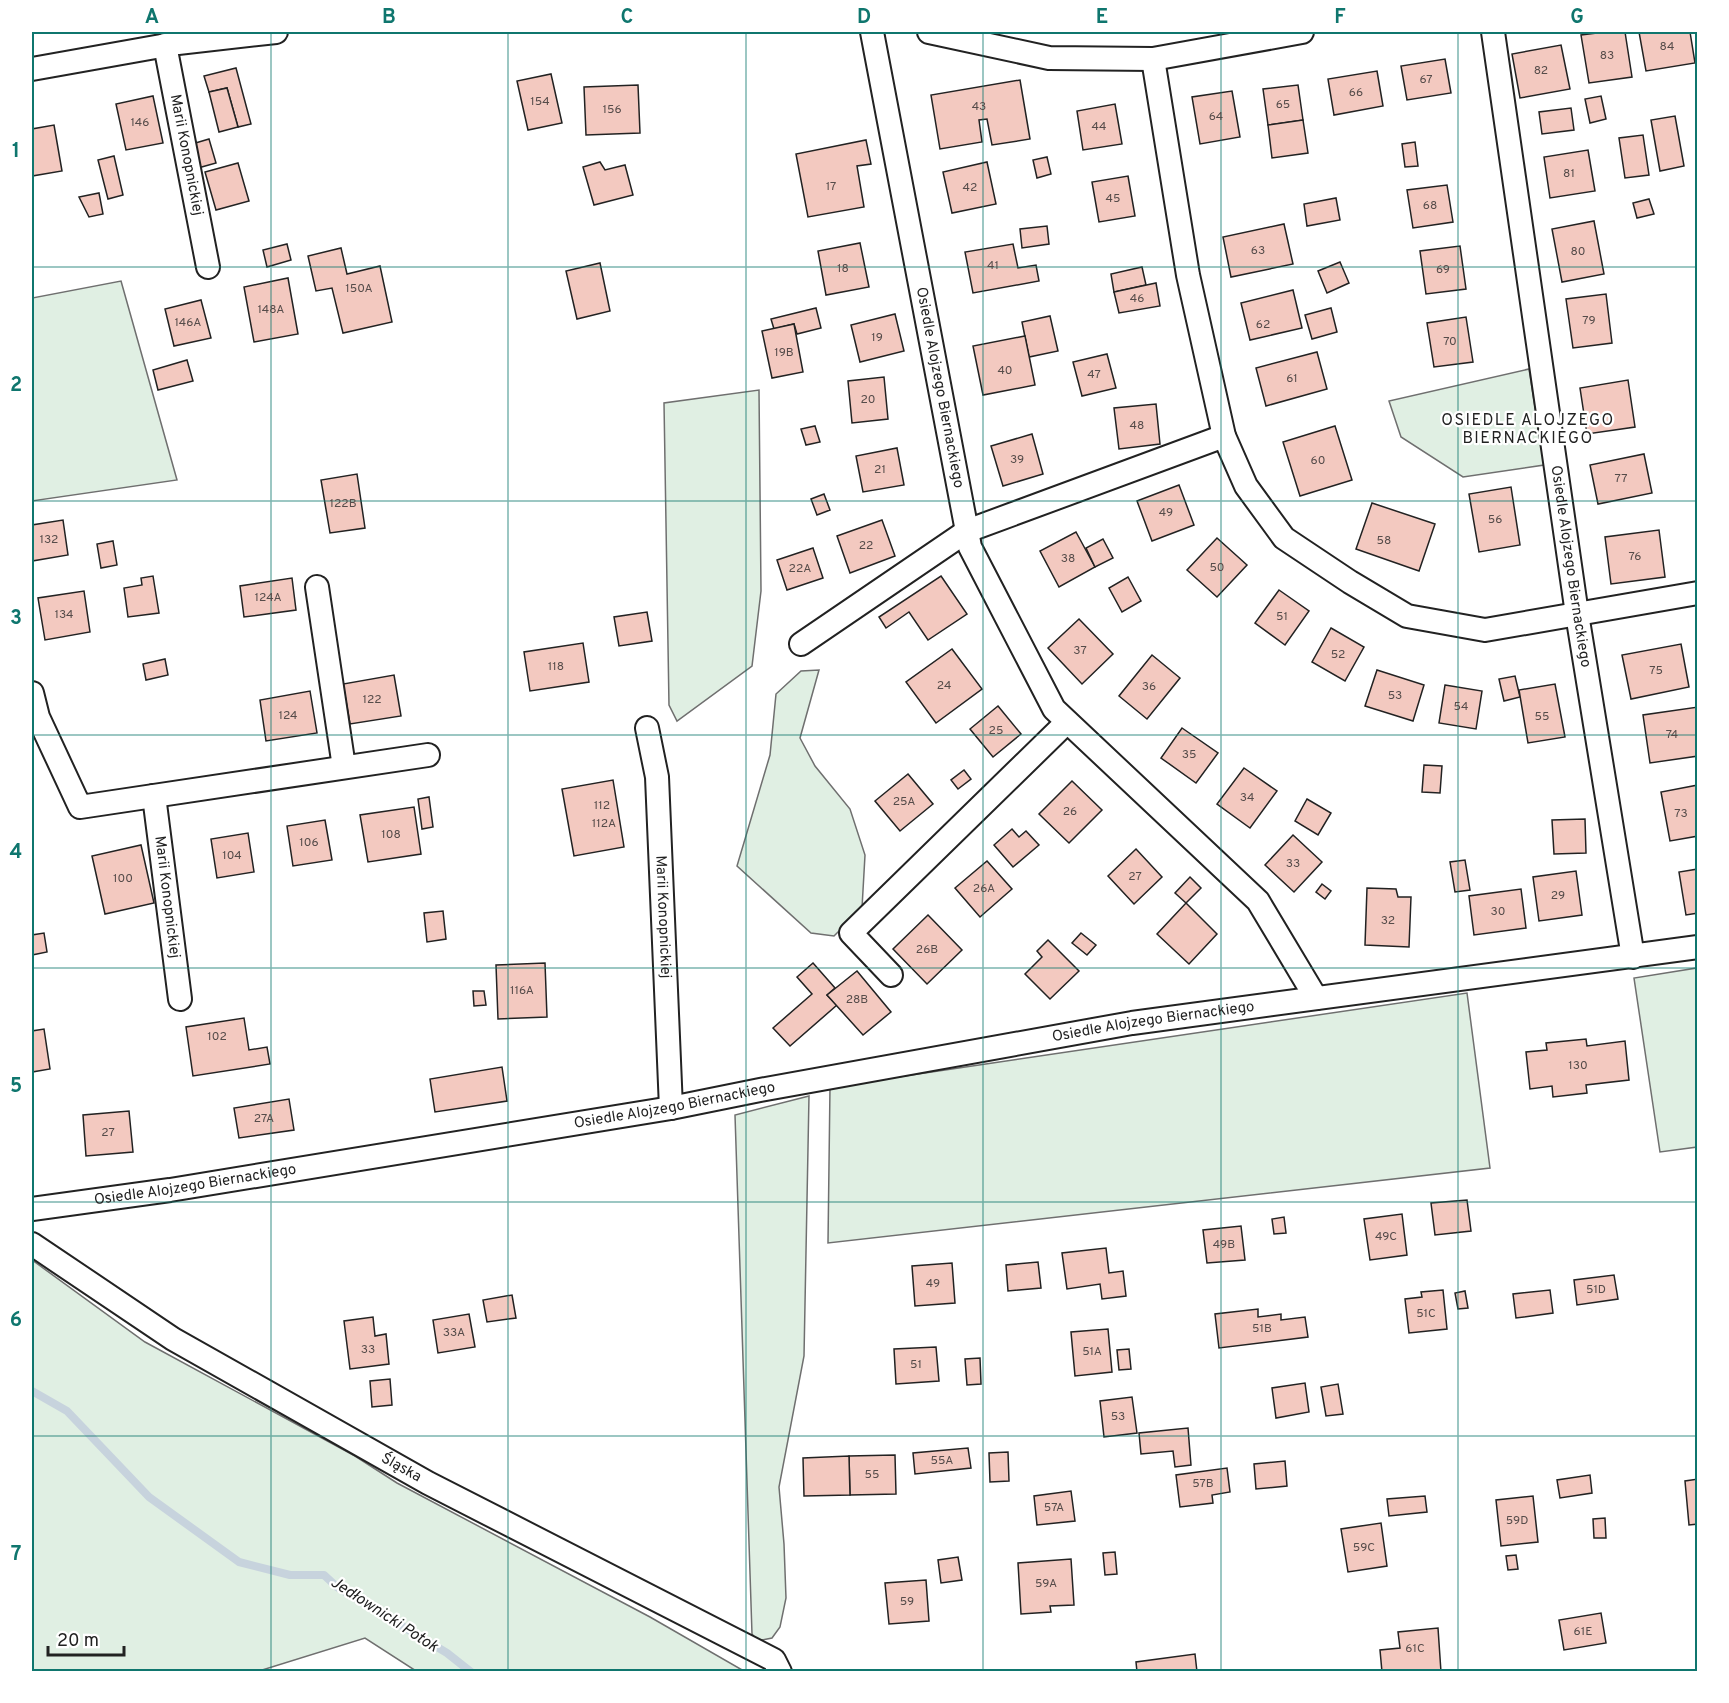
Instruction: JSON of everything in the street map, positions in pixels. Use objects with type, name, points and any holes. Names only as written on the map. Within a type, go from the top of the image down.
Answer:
[{"type":"street","points":[[32,69],[165,45],[276,32]]},
{"type":"street","name":"Osiedle Alojzego Biernackiego","points":[[872,32],[970,547],[1054,709],[1258,901],[1316,998]]},
{"type":"street","points":[[929,32],[1049,58],[1153,58],[1302,32]]},
{"type":"street","name":"Osiedle Alojzego Biernackiego","points":[[1493,32],[1577,614],[1632,957]]},
{"type":"street","name":"Marii Konopnickiej","points":[[165,45],[208,267]]},
{"type":"street","points":[[1153,58],[1188,275],[1224,436],[1246,486],[1284,538],[1350,582],[1407,616],[1485,630],[1698,593]]},
{"type":"street","points":[[801,644],[967,531],[1224,436]]},
{"type":"street","points":[[317,587],[344,766]]},
{"type":"street","points":[[32,693],[38,717],[80,807],[428,755]]},
{"type":"street","points":[[891,975],[851,933],[1067,722]]},
{"type":"street","name":"Marii Konopnickiej","points":[[647,728],[657,777],[671,1108]]},
{"type":"street","name":"Marii Konopnickiej","points":[[154,795],[180,999]]},
{"type":"street","name":"Osiedle Alojzego Biernackiego","points":[[32,1209],[181,1188],[671,1108],[1132,1023],[1698,947]]},
{"type":"street","name":"Śląska","points":[[32,1244],[173,1339],[428,1483],[774,1660],[780,1671]]},
{"type":"green space","points":[[121,281],[177,480],[32,501],[32,298]]},
{"type":"green space","points":[[1529,369],[1544,465],[1463,477],[1401,437],[1389,401]]},
{"type":"green space","points":[[759,390],[761,591],[752,666],[677,721],[669,705],[664,403]]},
{"type":"green space","points":[[819,670],[800,738],[815,766],[850,809],[865,855],[862,908],[834,936],[811,933],[737,866],[770,755],[776,694],[801,671]]},
{"type":"green space","points":[[1697,968],[1697,1147],[1660,1152],[1634,978]]},
{"type":"green space","points":[[1467,993],[1490,1168],[828,1243],[830,1087]]},
{"type":"green space","points":[[809,1096],[804,1356],[779,1487],[786,1598],[780,1627],[772,1638],[757,1641],[752,1634],[735,1115]]},
{"type":"green space","points":[[32,1260],[145,1342],[355,1456],[397,1483],[650,1617],[744,1671],[416,1671],[365,1638],[259,1671],[32,1671]]},
{"type":"building","points":[[1625,32],[1632,77],[1589,83],[1581,35]]},
{"type":"building","points":[[1639,32],[1690,32],[1695,63],[1646,71]]},
{"type":"building","points":[[1561,45],[1570,89],[1520,98],[1512,54]]},
{"type":"building","points":[[1445,59],[1451,93],[1407,100],[1401,66]]},
{"type":"building","points":[[236,68],[251,124],[238,127],[227,88],[209,92],[204,76]]},
{"type":"building","points":[[1377,71],[1383,106],[1334,115],[1328,79]]},
{"type":"building","points":[[551,74],[562,123],[528,130],[517,81]]},
{"type":"building","points":[[1020,80],[1030,139],[992,145],[987,119],[979,120],[982,142],[940,149],[931,95]]},
{"type":"building","points":[[638,85],[640,133],[586,135],[584,87]]},
{"type":"building","points":[[1298,85],[1303,120],[1268,125],[1263,89]]},
{"type":"building","points":[[227,88],[238,127],[219,132],[209,92]]},
{"type":"building","points":[[1232,91],[1240,137],[1200,144],[1192,97]]},
{"type":"building","points":[[153,96],[163,143],[126,150],[116,104]]},
{"type":"building","points":[[1601,96],[1606,119],[1590,123],[1585,99]]},
{"type":"building","points":[[1115,104],[1122,144],[1083,150],[1077,111]]},
{"type":"building","points":[[1571,108],[1574,130],[1542,134],[1539,112]]},
{"type":"building","points":[[1675,116],[1684,166],[1660,171],[1651,120]]},
{"type":"building","points":[[1303,120],[1308,153],[1272,158],[1268,125]]},
{"type":"building","points":[[54,125],[62,171],[32,176],[32,129]]},
{"type":"building","points":[[1643,135],[1649,175],[1625,178],[1619,138]]},
{"type":"building","points":[[209,139],[216,163],[198,168],[192,144]]},
{"type":"building","points":[[866,140],[871,164],[857,166],[864,207],[808,217],[796,154]]},
{"type":"building","points":[[1415,142],[1418,166],[1405,167],[1402,144]]},
{"type":"building","points":[[1588,150],[1595,191],[1550,198],[1544,157]]},
{"type":"building","points":[[114,156],[123,195],[108,199],[98,160]]},
{"type":"building","points":[[1047,157],[1051,174],[1037,178],[1033,160]]},
{"type":"building","points":[[600,162],[605,170],[625,165],[633,195],[594,205],[583,167]]},
{"type":"building","points":[[987,162],[996,204],[952,213],[943,172]]},
{"type":"building","points":[[238,163],[249,201],[216,210],[205,172]]},
{"type":"building","points":[[1128,176],[1135,216],[1099,222],[1092,182]]},
{"type":"building","points":[[1447,185],[1453,222],[1413,228],[1407,190]]},
{"type":"building","points":[[99,193],[103,214],[89,217],[79,197]]},
{"type":"building","points":[[1336,198],[1340,220],[1307,226],[1304,204]]},
{"type":"building","points":[[1649,199],[1654,214],[1637,218],[1633,203]]},
{"type":"building","points":[[1594,221],[1604,274],[1562,282],[1552,229]]},
{"type":"building","points":[[1284,224],[1293,264],[1231,277],[1223,237]]},
{"type":"building","points":[[1047,226],[1049,244],[1022,248],[1020,229]]},
{"type":"building","points":[[860,243],[869,287],[826,295],[818,251]]},
{"type":"building","points":[[287,244],[291,260],[267,267],[263,250]]},
{"type":"building","points":[[1013,244],[1018,268],[1036,265],[1039,281],[973,293],[965,252]]},
{"type":"building","points":[[1460,246],[1466,289],[1426,294],[1420,251]]},
{"type":"building","points":[[341,248],[347,274],[380,266],[392,322],[343,333],[332,288],[316,291],[308,256]]},
{"type":"building","points":[[1340,262],[1349,283],[1327,293],[1318,271]]},
{"type":"building","points":[[600,263],[610,311],[577,319],[566,271]]},
{"type":"building","points":[[1142,267],[1146,285],[1114,292],[1111,274]]},
{"type":"building","points":[[288,278],[298,334],[254,342],[244,287]]},
{"type":"building","points":[[1156,283],[1160,306],[1119,313],[1114,292]]},
{"type":"building","points":[[1293,290],[1302,328],[1250,340],[1241,303]]},
{"type":"building","points":[[1606,294],[1612,343],[1573,348],[1566,299]]},
{"type":"building","points":[[201,300],[211,338],[174,346],[165,309]]},
{"type":"building","points":[[816,308],[821,328],[797,334],[794,324],[774,329],[771,319]]},
{"type":"building","points":[[1331,308],[1337,332],[1312,339],[1305,315]]},
{"type":"building","points":[[895,314],[904,351],[860,362],[851,325]]},
{"type":"building","points":[[1050,316],[1058,351],[1029,357],[1022,322]]},
{"type":"building","points":[[1466,317],[1473,362],[1434,367],[1427,323]]},
{"type":"building","points":[[794,324],[803,372],[772,378],[762,331]]},
{"type":"building","points":[[1025,336],[1035,385],[983,395],[973,346]]},
{"type":"building","points":[[1317,352],[1327,389],[1266,406],[1256,368]]},
{"type":"building","points":[[1107,354],[1116,388],[1082,396],[1073,362]]},
{"type":"building","points":[[187,360],[193,381],[158,390],[153,370]]},
{"type":"building","points":[[884,377],[888,419],[852,423],[848,381]]},
{"type":"building","points":[[1628,380],[1635,427],[1587,434],[1580,388]]},
{"type":"building","points":[[1156,404],[1160,444],[1119,449],[1114,408]]},
{"type":"building","points":[[815,426],[820,442],[806,445],[801,429]]},
{"type":"building","points":[[1335,426],[1352,480],[1300,496],[1283,442]]},
{"type":"building","points":[[1032,434],[1043,474],[1003,486],[991,446]]},
{"type":"building","points":[[897,448],[904,485],[863,492],[856,456]]},
{"type":"building","points":[[1644,454],[1652,493],[1598,504],[1590,465]]},
{"type":"building","points":[[357,474],[365,528],[330,533],[321,480]]},
{"type":"building","points":[[1179,485],[1194,525],[1152,541],[1137,501]]},
{"type":"building","points":[[1511,487],[1520,545],[1479,552],[1469,494]]},
{"type":"building","points":[[824,494],[830,510],[817,515],[811,499]]},
{"type":"building","points":[[1372,503],[1435,524],[1419,571],[1356,549]]},
{"type":"building","points":[[63,520],[68,555],[32,561],[32,525]]},
{"type":"building","points":[[882,520],[895,556],[850,573],[837,536]]},
{"type":"building","points":[[1659,530],[1665,577],[1611,584],[1605,537]]},
{"type":"building","points":[[1076,532],[1095,567],[1059,587],[1040,551]]},
{"type":"building","points":[[1217,538],[1247,565],[1217,597],[1187,570]]},
{"type":"building","points":[[1103,539],[1113,558],[1095,567],[1086,548]]},
{"type":"building","points":[[113,541],[117,565],[101,568],[97,544]]},
{"type":"building","points":[[813,548],[823,578],[787,590],[777,560]]},
{"type":"building","points":[[153,576],[159,613],[128,617],[124,588],[142,585],[141,578]]},
{"type":"building","points":[[941,576],[967,614],[928,640],[909,612],[886,628],[879,617]]},
{"type":"building","points":[[1128,577],[1141,601],[1122,612],[1109,588]]},
{"type":"building","points":[[292,578],[296,610],[244,617],[240,586]]},
{"type":"building","points":[[1279,590],[1309,611],[1285,645],[1255,623]]},
{"type":"building","points":[[84,591],[90,632],[45,640],[38,598]]},
{"type":"building","points":[[647,612],[652,641],[619,646],[614,617]]},
{"type":"building","points":[[1079,619],[1113,654],[1082,684],[1048,648]]},
{"type":"building","points":[[1331,628],[1364,647],[1345,681],[1312,662]]},
{"type":"building","points":[[583,643],[589,682],[530,691],[524,652]]},
{"type":"building","points":[[1681,644],[1689,687],[1631,699],[1622,655]]},
{"type":"building","points":[[952,649],[982,689],[936,723],[906,682]]},
{"type":"building","points":[[1152,655],[1180,678],[1147,719],[1119,696]]},
{"type":"building","points":[[165,659],[168,675],[146,680],[143,664]]},
{"type":"building","points":[[1377,670],[1424,685],[1413,721],[1365,706]]},
{"type":"building","points":[[394,675],[401,716],[350,724],[343,684]]},
{"type":"building","points":[[1515,676],[1520,697],[1504,701],[1499,679]]},
{"type":"building","points":[[1555,684],[1565,737],[1528,743],[1519,690]]},
{"type":"building","points":[[1445,685],[1482,691],[1476,729],[1439,723]]},
{"type":"building","points":[[310,691],[317,733],[266,741],[260,700]]},
{"type":"building","points":[[998,706],[1021,734],[993,757],[970,729]]},
{"type":"building","points":[[1698,707],[1698,756],[1650,763],[1643,715]]},
{"type":"building","points":[[1182,728],[1218,753],[1196,783],[1161,758]]},
{"type":"building","points":[[1424,765],[1442,766],[1440,793],[1422,792]]},
{"type":"building","points":[[1244,768],[1277,791],[1250,828],[1217,804]]},
{"type":"building","points":[[964,770],[971,779],[958,789],[951,780]]},
{"type":"building","points":[[908,774],[933,804],[900,831],[875,801]]},
{"type":"building","points":[[613,780],[624,847],[574,856],[562,789]]},
{"type":"building","points":[[1072,781],[1102,810],[1069,843],[1039,814]]},
{"type":"building","points":[[1698,785],[1698,836],[1670,841],[1661,792]]},
{"type":"building","points":[[429,797],[433,827],[422,829],[418,799]]},
{"type":"building","points":[[1307,799],[1331,813],[1318,835],[1295,821]]},
{"type":"building","points":[[414,807],[421,854],[368,862],[360,815]]},
{"type":"building","points":[[1585,819],[1586,853],[1554,854],[1552,820]]},
{"type":"building","points":[[325,820],[332,860],[293,866],[287,826]]},
{"type":"building","points":[[1012,829],[1019,837],[1026,831],[1039,845],[1013,867],[994,845]]},
{"type":"building","points":[[248,833],[254,872],[217,878],[211,839]]},
{"type":"building","points":[[1293,835],[1322,862],[1294,892],[1265,865]]},
{"type":"building","points":[[141,845],[154,903],[105,914],[92,856]]},
{"type":"building","points":[[1136,849],[1162,877],[1134,904],[1108,876]]},
{"type":"building","points":[[1465,860],[1470,890],[1455,892],[1450,862]]},
{"type":"building","points":[[987,861],[1012,889],[980,917],[955,888]]},
{"type":"building","points":[[1698,869],[1698,913],[1686,915],[1679,872]]},
{"type":"building","points":[[1576,871],[1582,915],[1539,921],[1533,877]]},
{"type":"building","points":[[1190,877],[1201,888],[1186,903],[1175,893]]},
{"type":"building","points":[[1322,884],[1331,891],[1325,899],[1316,892]]},
{"type":"building","points":[[1367,888],[1396,889],[1398,897],[1411,897],[1409,947],[1365,945]]},
{"type":"building","points":[[1521,889],[1526,928],[1474,935],[1469,896]]},
{"type":"building","points":[[1186,903],[1217,934],[1189,964],[1157,934]]},
{"type":"building","points":[[443,911],[446,939],[427,942],[424,913]]},
{"type":"building","points":[[928,915],[962,950],[927,984],[893,949]]},
{"type":"building","points":[[44,933],[47,952],[32,955],[32,935]]},
{"type":"building","points":[[1081,933],[1096,945],[1087,955],[1072,943]]},
{"type":"building","points":[[1048,940],[1079,971],[1050,999],[1025,974],[1042,957],[1037,951]]},
{"type":"building","points":[[545,963],[547,1017],[498,1019],[496,965]]},
{"type":"building","points":[[813,963],[835,988],[827,995],[837,1005],[790,1046],[773,1028],[812,994],[797,977]]},
{"type":"building","points":[[857,971],[891,1012],[863,1035],[827,995]]},
{"type":"building","points":[[473,991],[484,991],[486,1005],[474,1006]]},
{"type":"building","points":[[244,1018],[249,1050],[267,1047],[270,1064],[193,1076],[186,1027]]},
{"type":"building","points":[[44,1029],[50,1069],[32,1072],[32,1031]]},
{"type":"building","points":[[1586,1039],[1587,1046],[1625,1041],[1629,1080],[1586,1085],[1587,1093],[1553,1097],[1552,1086],[1530,1089],[1526,1052],[1547,1050],[1546,1043]]},
{"type":"building","points":[[502,1067],[507,1101],[435,1112],[430,1079]]},
{"type":"building","points":[[289,1099],[294,1130],[239,1138],[234,1108]]},
{"type":"building","points":[[129,1111],[133,1152],[86,1156],[83,1115]]},
{"type":"building","points":[[1467,1200],[1471,1231],[1435,1235],[1431,1203]]},
{"type":"building","points":[[1402,1214],[1407,1255],[1370,1260],[1364,1219]]},
{"type":"building","points":[[1284,1217],[1286,1233],[1274,1234],[1272,1219]]},
{"type":"building","points":[[1241,1226],[1245,1260],[1207,1263],[1203,1230]]},
{"type":"building","points":[[1106,1248],[1109,1273],[1123,1271],[1126,1296],[1102,1299],[1100,1284],[1067,1289],[1062,1253]]},
{"type":"building","points":[[1038,1262],[1041,1288],[1008,1291],[1006,1265]]},
{"type":"building","points":[[952,1263],[955,1303],[915,1306],[912,1266]]},
{"type":"building","points":[[1614,1275],[1618,1299],[1577,1305],[1574,1280]]},
{"type":"building","points":[[1443,1290],[1447,1329],[1409,1333],[1405,1299],[1422,1297],[1421,1292]]},
{"type":"building","points":[[1550,1290],[1553,1313],[1516,1318],[1513,1294]]},
{"type":"building","points":[[1465,1291],[1468,1308],[1458,1309],[1455,1293]]},
{"type":"building","points":[[512,1295],[516,1318],[487,1322],[483,1300]]},
{"type":"building","points":[[1258,1309],[1258,1317],[1281,1314],[1281,1320],[1305,1317],[1308,1337],[1219,1348],[1215,1314]]},
{"type":"building","points":[[469,1314],[475,1347],[438,1353],[433,1320]]},
{"type":"building","points":[[373,1317],[375,1336],[386,1334],[389,1364],[350,1369],[344,1321]]},
{"type":"building","points":[[1108,1329],[1112,1372],[1075,1376],[1071,1332]]},
{"type":"building","points":[[936,1347],[939,1381],[896,1384],[894,1349]]},
{"type":"building","points":[[1129,1349],[1131,1369],[1119,1370],[1117,1350]]},
{"type":"building","points":[[980,1358],[981,1384],[967,1385],[965,1359]]},
{"type":"building","points":[[390,1379],[392,1405],[372,1407],[370,1381]]},
{"type":"building","points":[[1305,1383],[1309,1412],[1276,1418],[1272,1388]]},
{"type":"building","points":[[1338,1384],[1343,1414],[1326,1416],[1321,1387]]},
{"type":"building","points":[[1132,1397],[1137,1433],[1104,1437],[1100,1401]]},
{"type":"building","points":[[1188,1428],[1191,1465],[1175,1467],[1173,1451],[1141,1454],[1139,1433]]},
{"type":"building","points":[[968,1448],[971,1468],[915,1474],[913,1453]]},
{"type":"building","points":[[1008,1452],[1009,1481],[990,1482],[989,1453]]},
{"type":"building","points":[[895,1455],[896,1494],[850,1495],[849,1456]]},
{"type":"building","points":[[849,1456],[850,1495],[804,1496],[803,1458]]},
{"type":"building","points":[[1285,1461],[1287,1486],[1256,1489],[1254,1464]]},
{"type":"building","points":[[1227,1468],[1230,1492],[1212,1495],[1213,1503],[1180,1507],[1176,1475]]},
{"type":"building","points":[[1590,1475],[1592,1493],[1560,1498],[1557,1480]]},
{"type":"building","points":[[1698,1479],[1698,1524],[1689,1525],[1685,1481]]},
{"type":"building","points":[[1071,1491],[1075,1521],[1037,1525],[1034,1496]]},
{"type":"building","points":[[1425,1496],[1427,1512],[1389,1516],[1387,1499]]},
{"type":"building","points":[[1533,1496],[1538,1542],[1501,1546],[1496,1500]]},
{"type":"building","points":[[1605,1518],[1606,1538],[1594,1538],[1593,1519]]},
{"type":"building","points":[[1381,1523],[1387,1566],[1348,1572],[1341,1529]]},
{"type":"building","points":[[1115,1552],[1117,1574],[1105,1575],[1103,1553]]},
{"type":"building","points":[[1516,1555],[1518,1569],[1508,1570],[1506,1556]]},
{"type":"building","points":[[958,1557],[962,1580],[941,1583],[938,1560]]},
{"type":"building","points":[[1071,1559],[1074,1605],[1050,1606],[1051,1612],[1021,1614],[1018,1563]]},
{"type":"building","points":[[926,1580],[929,1621],[889,1624],[885,1583]]},
{"type":"building","points":[[1601,1613],[1606,1643],[1564,1650],[1559,1620]]},
{"type":"building","points":[[1438,1628],[1441,1672],[1382,1672],[1380,1650],[1400,1648],[1398,1632]]},
{"type":"building","points":[[1195,1654],[1197,1672],[1137,1672],[1136,1662]]},
{"type":"waterway","name":"Jedłownicki Potok","points":[[32,1391],[67,1411],[149,1497],[239,1562],[290,1575],[324,1575],[337,1587],[447,1653],[471,1672]]},
{"type":"district","name":"OSIEDLE ALOJZEGO BIERNACKIEGO","points":[[1528,430]]}]
